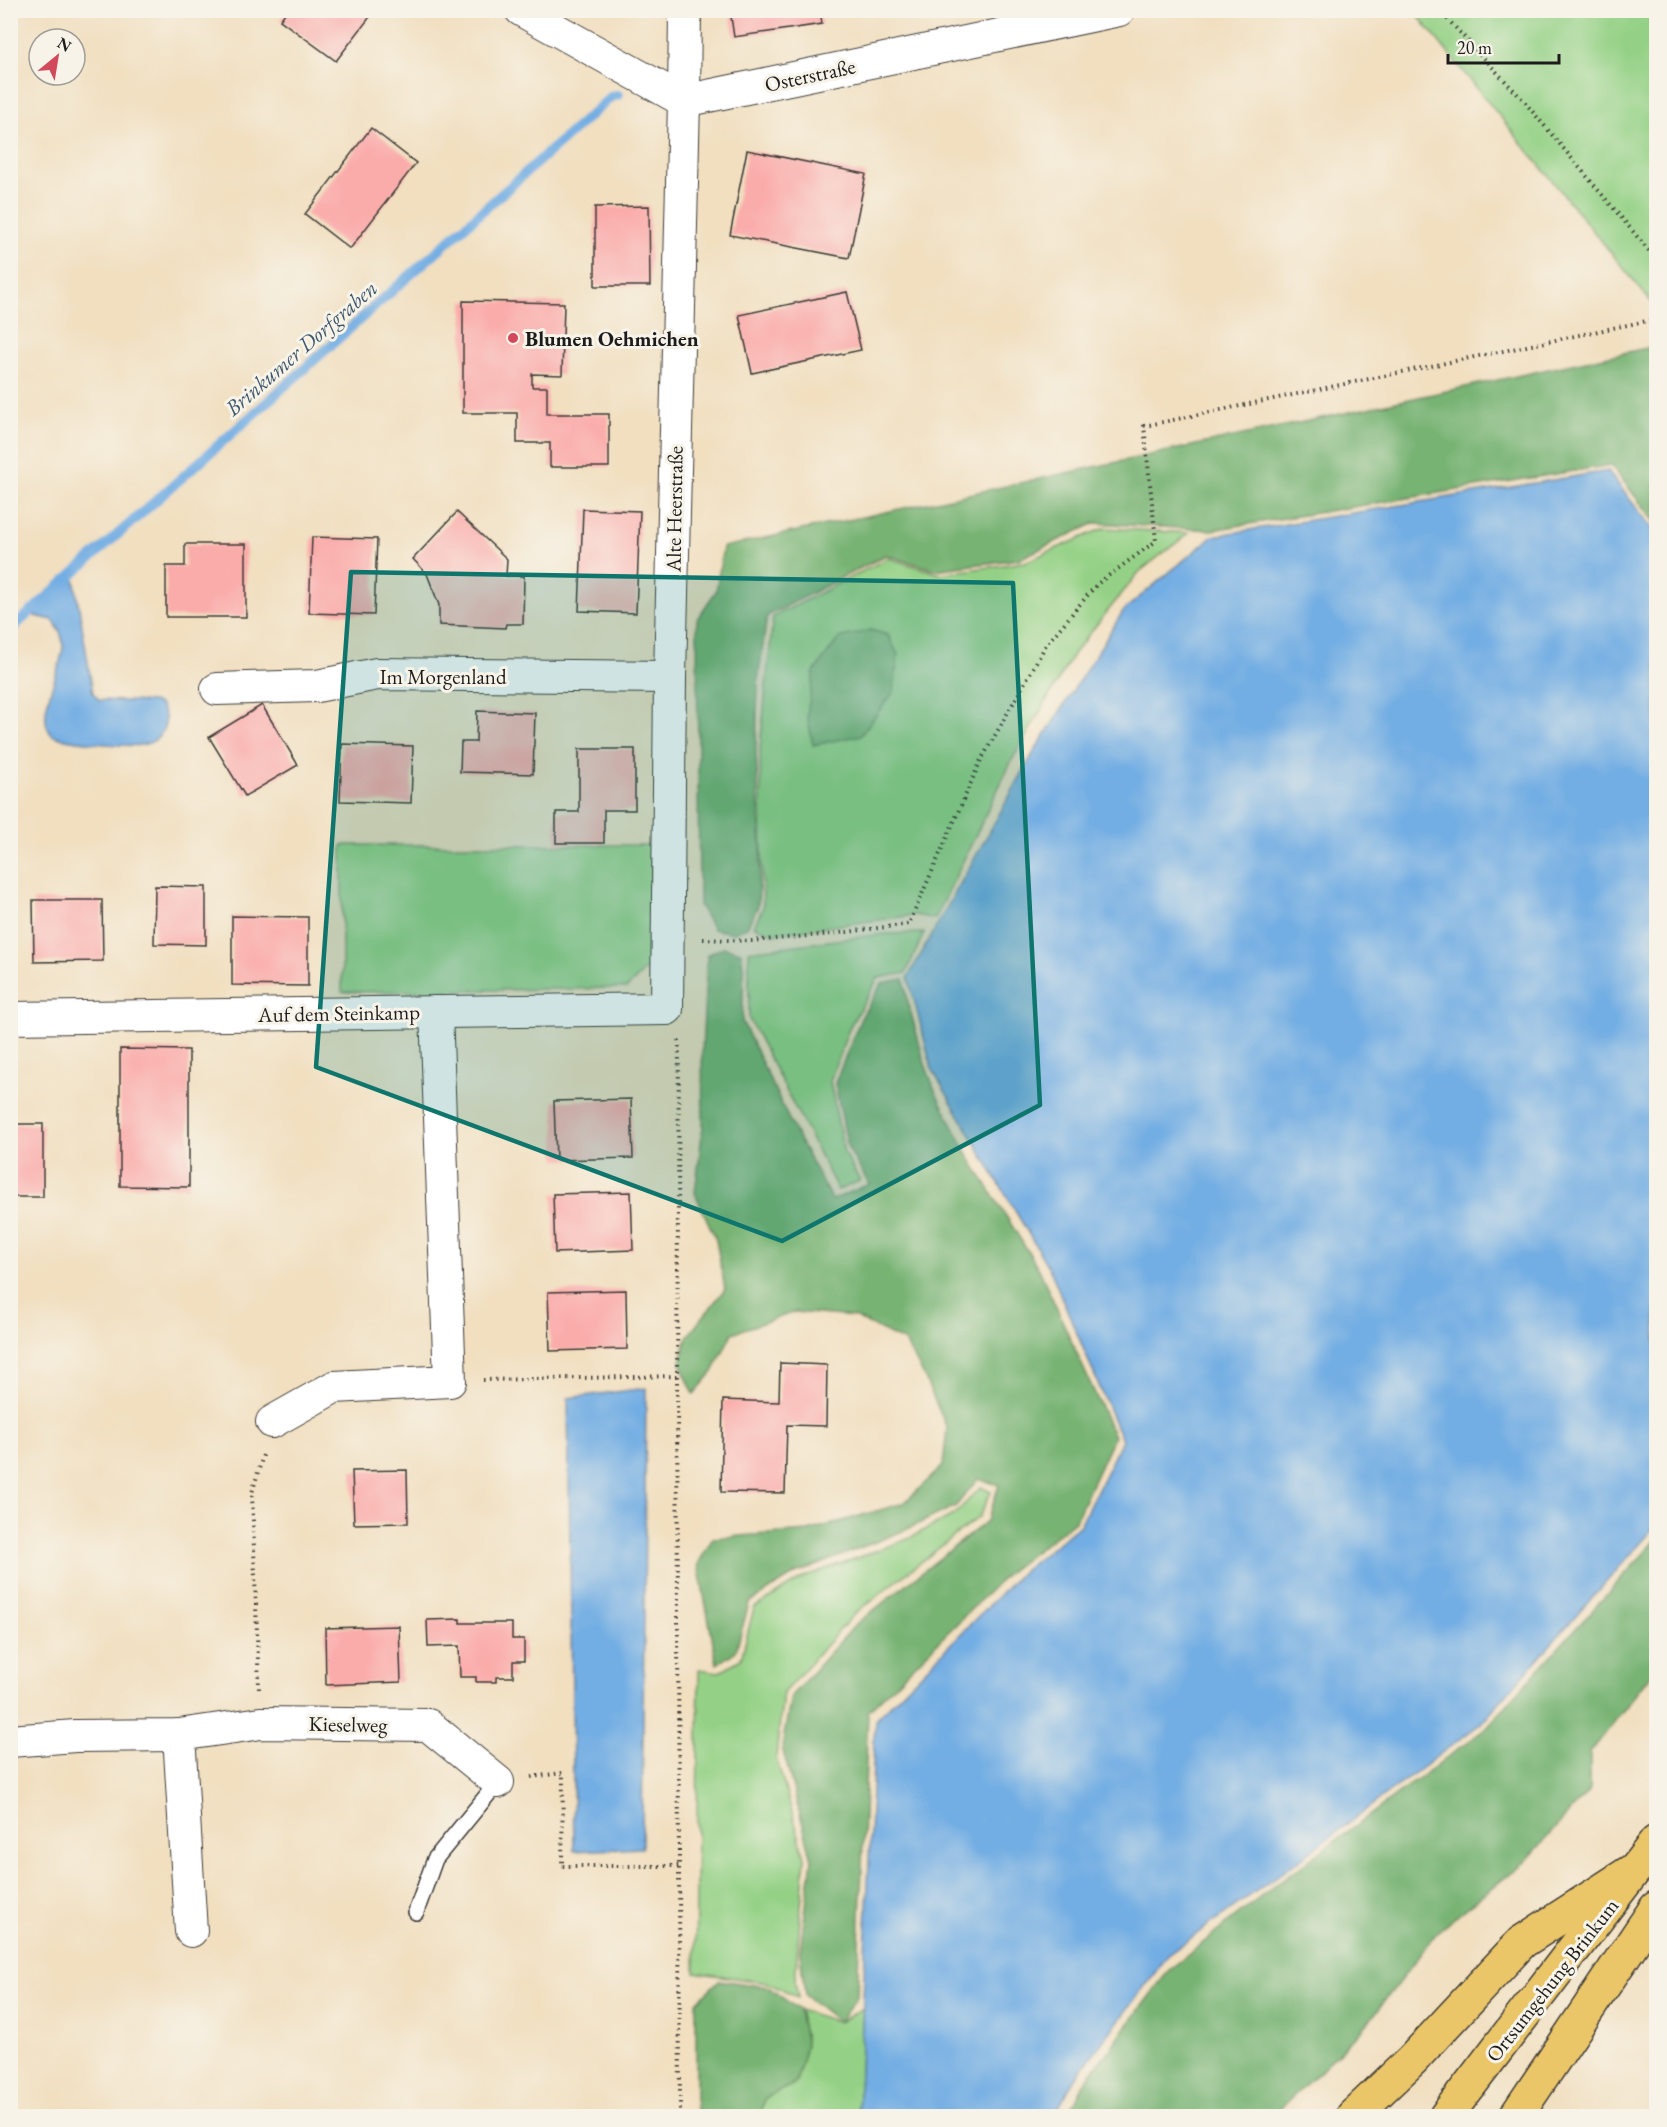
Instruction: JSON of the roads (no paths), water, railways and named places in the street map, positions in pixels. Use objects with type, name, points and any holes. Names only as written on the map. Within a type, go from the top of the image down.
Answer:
[{"type":"highway","points":[[1353,2116],[1412,2061],[1522,1942],[1647,1855]]},
{"type":"highway","name":"Ortsumgehung Brinkum","points":[[1446,2116],[1647,1855]]},
{"type":"highway","points":[[1516,2116],[1656,1908]]},
{"type":"street","points":[[521,10],[684,101]]},
{"type":"street","name":"Alte Heerstraße","points":[[668,1008],[670,677],[685,10]]},
{"type":"street","name":"Osterstraße","points":[[684,101],[1119,10]]},
{"type":"street","name":"Im Morgenland","points":[[216,689],[317,686],[377,674],[670,677]]},
{"type":"street","name":"Auf dem Steinkamp","points":[[10,1018],[668,1008]]},
{"type":"street","points":[[272,1422],[334,1387],[450,1381],[436,1011]]},
{"type":"street","name":"Kieselweg","points":[[10,1741],[75,1736],[179,1735],[261,1723],[428,1725],[498,1782]]},
{"type":"street","points":[[179,1735],[192,1931]]},
{"type":"lane","points":[[416,1912],[435,1859],[498,1782]]},
{"type":"water","points":[[1608,471],[1656,533],[1656,1526],[1480,1724],[1169,1954],[1079,2073],[1053,2116],[858,2116],[875,1720],[1023,1571],[1080,1525],[1122,1440],[1051,1272],[932,1069],[908,977],[1033,754],[1124,610],[1213,536]]},
{"type":"water","points":[[74,577],[93,693],[99,700],[152,702],[160,705],[165,725],[155,740],[141,745],[123,745],[66,739],[51,734],[47,725],[47,703],[62,655],[63,642],[53,620],[35,616],[34,612]]},
{"type":"water","points":[[646,1388],[642,1848],[574,1851],[568,1398]]},
{"type":"waterway","name":"Brinkumer Dorfgraben","points":[[10,630],[612,96],[618,95]]},
{"type":"place","name":"Blumen Oehmichen","points":[[513,338]]}]
